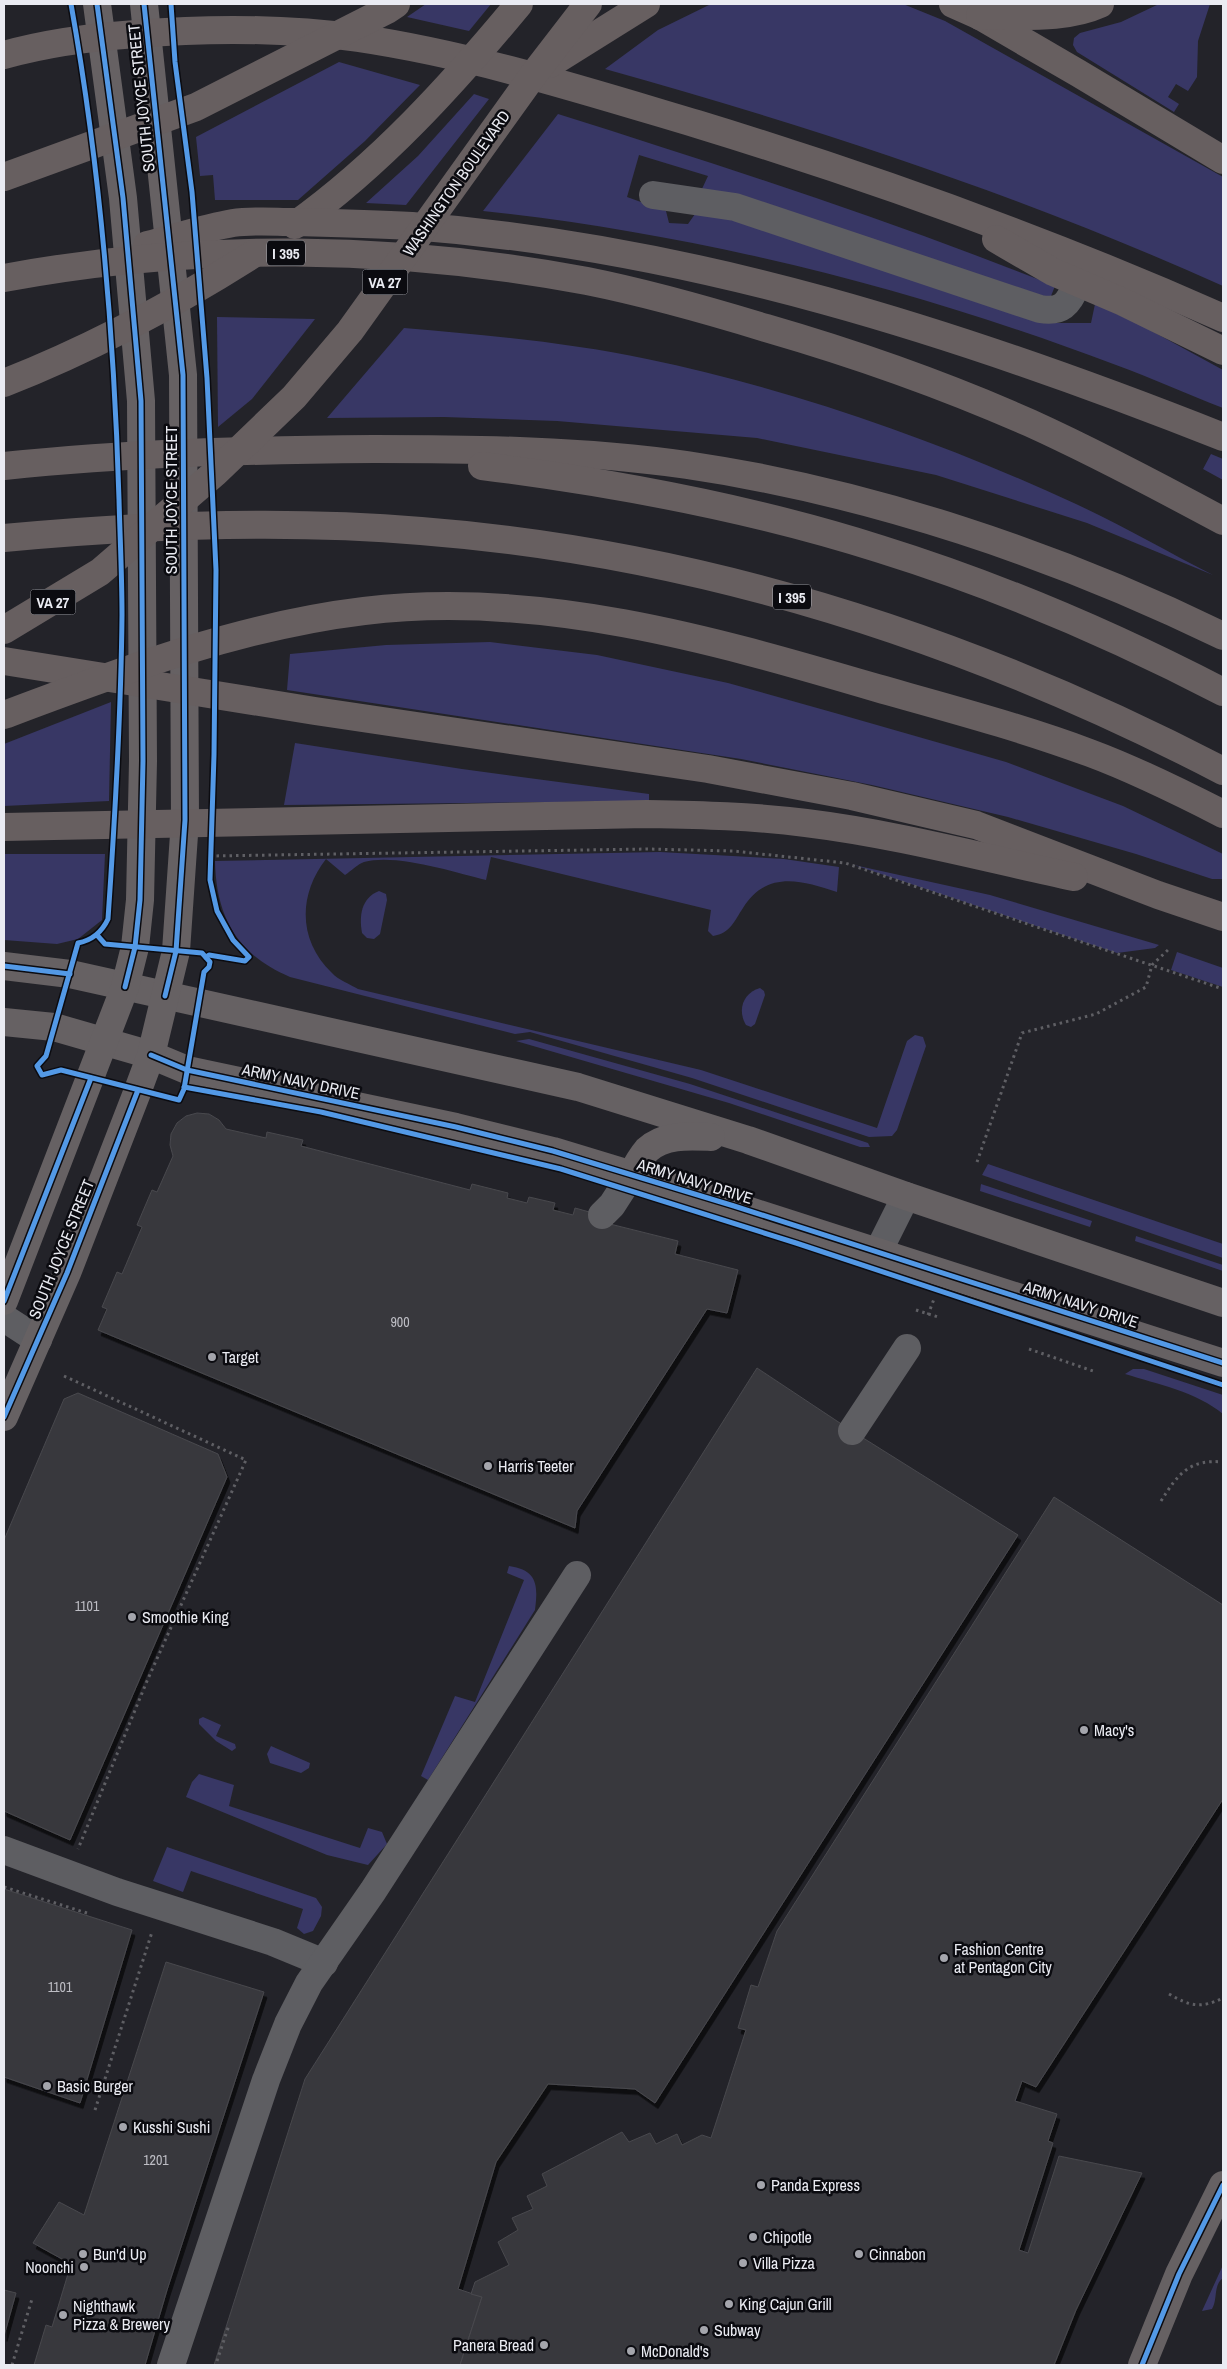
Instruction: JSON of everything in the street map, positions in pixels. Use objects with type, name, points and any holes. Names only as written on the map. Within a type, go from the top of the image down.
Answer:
[{"type":"highway","points":[[4,178],[196,107],[396,4]]},
{"type":"highway","points":[[4,383],[86,349],[181,300],[324,204],[411,126],[519,4]]},
{"type":"highway","name":"WASHINGTON BOULEVARD","points":[[4,630],[100,572],[215,473],[294,397],[350,331],[534,74],[588,4]]},
{"type":"highway","points":[[534,74],[646,4]]},
{"type":"highway","points":[[954,4],[980,16],[1223,160]]},
{"type":"highway","points":[[980,16],[1053,15],[1089,9],[1100,4]]},
{"type":"highway","points":[[4,55],[66,42],[170,31],[265,30],[310,33],[403,46],[448,56],[648,109],[769,146],[926,198],[1114,271],[1223,318]]},
{"type":"highway","points":[[926,198],[1053,272],[1223,351]]},
{"type":"highway","points":[[48,270],[235,223],[388,225],[489,233],[546,240],[724,275],[857,308],[1057,374],[1223,437]]},
{"type":"highway","name":"I 395","points":[[4,278],[48,270],[186,255],[261,252],[394,256],[459,261],[589,282],[664,299],[803,338],[958,393],[1099,456],[1223,521]]},
{"type":"highway","points":[[4,466],[153,453],[324,450],[436,449],[576,454],[640,459],[738,474],[856,501],[1000,544],[1133,595],[1223,636]]},
{"type":"highway","points":[[324,450],[438,461],[584,480],[729,509],[810,529],[897,555],[1032,604],[1107,635],[1223,692]]},
{"type":"highway","name":"I 395","points":[[4,538],[68,532],[204,526],[332,526],[430,531],[576,550],[654,564],[792,597],[937,644],[1009,671],[1145,731],[1223,771]]},
{"type":"highway","points":[[4,715],[114,674],[230,638],[320,618],[410,608],[452,607],[539,610],[630,625],[795,664],[1048,738],[1144,775],[1223,814]]},
{"type":"highway","points":[[4,660],[315,711],[708,769],[852,796],[976,825],[1158,895],[1223,917]]},
{"type":"highway","points":[[4,827],[647,814],[754,818],[806,823],[897,838],[1158,895]]},
{"type":"main road","name":"SOUTH JOYCE STREET","points":[[4,1301],[125,987],[135,947],[140,900],[142,761],[141,401],[124,198],[97,4]]},
{"type":"main road","name":"SOUTH JOYCE STREET","points":[[4,1417],[76,1251],[151,1055],[176,951],[185,820],[183,375],[144,4]]},
{"type":"main road","points":[[4,966],[70,974],[578,1086],[748,1140],[906,1196],[1223,1303]]},
{"type":"main road","name":"ARMY NAVY DRIVE","points":[[4,1022],[54,1027],[151,1055],[187,1070],[456,1127],[553,1151],[632,1174],[1223,1363]]},
{"type":"main road","points":[[632,1174],[646,1151],[657,1143],[671,1138],[687,1136],[748,1140]]},
{"type":"main road","points":[[1142,2365],[1179,2274],[1223,2185]]},
{"type":"lane","points":[[653,195],[735,207],[1040,309],[1052,310],[1063,306],[1067,303],[1078,283]]},
{"type":"lane","points":[[602,1215],[612,1205],[632,1174]]},
{"type":"lane","points":[[878,1252],[906,1196]]},
{"type":"lane","points":[[4,1318],[38,1340]]},
{"type":"lane","points":[[852,1431],[907,1348]]},
{"type":"lane","points":[[171,2365],[266,2080],[288,2024],[309,1983],[324,1963],[577,1575]]},
{"type":"lane","points":[[4,1850],[67,1874],[273,1942],[324,1963]]},
{"type":"path","points":[[210,847],[210,864]]},
{"type":"path","points":[[209,856],[647,850],[733,851],[792,856],[845,863],[1223,989]]},
{"type":"path","points":[[977,1162],[1022,1033],[1096,1014],[1146,987],[1152,965],[1169,950]]},
{"type":"path","points":[[209,955],[206,957],[210,962],[209,967]]},
{"type":"path","points":[[928,1315],[935,1297]]},
{"type":"path","points":[[916,1310],[938,1317]]},
{"type":"path","points":[[1029,1349],[1093,1371]]},
{"type":"path","points":[[54,1903],[147,1682],[246,1460],[64,1376]]},
{"type":"path","points":[[1162,1500],[1173,1481],[1188,1468],[1205,1462],[1223,1462]]},
{"type":"path","points":[[95,2110],[152,1934],[164,1907]]},
{"type":"path","points":[[1169,1994],[1187,2004],[1205,2004],[1223,1998]]},
{"type":"path","points":[[12,2365],[32,2299]]},
{"type":"path","points":[[217,2361],[228,2325]]},
{"type":"shaded area","points":[[426,4],[491,4],[469,31],[407,17]]},
{"type":"shaded area","points":[[711,4],[903,4],[945,21],[1223,177],[1223,286],[1072,222],[995,193],[841,140],[605,69],[658,30]]},
{"type":"shaded area","points":[[1159,4],[1210,4],[1198,41],[1197,77],[1188,91],[1176,84],[1168,97],[1179,104],[1174,112],[1077,52],[1073,45],[1074,38],[1080,33],[1121,22]]},
{"type":"shaded area","points":[[339,62],[420,85],[365,141],[298,200],[215,200],[213,175],[200,176],[196,137]]},
{"type":"shaded area","points":[[474,94],[489,99],[406,205],[366,203],[418,156]]},
{"type":"shaded area","points":[[558,114],[808,196],[932,239],[1055,286],[1051,296],[1041,300],[701,191],[708,176],[639,155],[627,197],[666,211],[669,223],[688,224],[695,214],[705,211],[1053,323],[1091,323],[1095,304],[1139,324],[1223,370],[1223,408],[1129,370],[1039,337],[883,288],[804,268],[644,234],[564,221],[483,211]]},
{"type":"shaded area","points":[[217,317],[315,319],[252,399],[218,427]]},
{"type":"shaded area","points":[[404,328],[526,340],[617,353],[702,371],[811,402],[920,439],[1025,481],[1094,512],[1213,575],[1087,523],[936,475],[757,438],[557,421],[444,417],[327,418]]},
{"type":"shaded area","points":[[1211,454],[1223,459],[1223,480],[1203,469]]},
{"type":"shaded area","points":[[490,642],[597,655],[728,683],[1006,762],[1123,806],[1223,854],[1223,879],[1212,879],[1136,854],[1008,817],[872,785],[741,759],[287,690],[290,654],[386,645]]},
{"type":"shaded area","points":[[111,702],[109,801],[4,806],[4,744]]},
{"type":"shaded area","points":[[295,743],[462,769],[649,794],[649,801],[284,805]]},
{"type":"shaded area","points":[[660,852],[784,859],[839,867],[837,892],[798,882],[774,883],[752,896],[728,929],[713,936],[708,931],[711,910],[491,857],[486,880],[442,868],[392,860],[364,862],[345,875],[326,859],[310,888],[306,917],[308,932],[313,947],[332,973],[358,989],[701,1070],[877,1128],[907,1041],[915,1035],[923,1037],[926,1046],[897,1130],[892,1136],[869,1137],[692,1078],[530,1032],[515,1034],[290,977],[256,957],[243,945],[233,931],[225,916],[220,899],[216,881],[215,861]]},
{"type":"shaded area","points":[[4,854],[105,854],[102,920],[78,939],[57,944],[4,940]]},
{"type":"shaded area","points":[[854,865],[990,895],[1159,945],[1155,948],[1117,953]]},
{"type":"shaded area","points":[[379,891],[386,894],[387,900],[380,934],[374,939],[367,938],[362,933],[361,914],[368,898]]},
{"type":"shaded area","points":[[1177,952],[1223,968],[1223,987],[1171,970]]},
{"type":"shaded area","points":[[760,988],[764,991],[765,995],[755,1024],[751,1027],[746,1025],[743,1019],[743,1003],[749,994]]},
{"type":"shaded area","points":[[529,1039],[690,1084],[868,1143],[870,1147],[860,1147],[729,1103],[516,1041]]},
{"type":"shaded area","points":[[988,1164],[1223,1244],[1223,1258],[982,1175]]},
{"type":"shaded area","points":[[981,1184],[1092,1221],[1090,1227],[980,1191]]},
{"type":"shaded area","points":[[1136,1236],[1223,1265],[1223,1271],[1135,1241]]},
{"type":"shaded area","points":[[1133,1369],[1144,1369],[1223,1395],[1223,1414],[1213,1406],[1189,1394],[1125,1374]]},
{"type":"shaded area","points":[[509,1566],[526,1571],[534,1580],[536,1587],[535,1610],[428,1780],[421,1776],[455,1696],[475,1702],[524,1580],[507,1573]]},
{"type":"shaded area","points":[[203,1717],[221,1725],[216,1736],[235,1744],[236,1748],[232,1751],[216,1741],[199,1724],[199,1719]]},
{"type":"shaded area","points":[[271,1746],[310,1763],[309,1768],[301,1773],[270,1763],[267,1754]]},
{"type":"shaded area","points":[[199,1774],[234,1785],[229,1806],[360,1848],[368,1828],[382,1832],[387,1844],[368,1865],[327,1855],[186,1797],[192,1782]]},
{"type":"shaded area","points":[[167,1847],[316,1898],[322,1907],[321,1916],[313,1931],[304,1934],[297,1928],[303,1909],[191,1871],[183,1892],[153,1881]]},
{"type":"shaded area","points":[[1223,2265],[1223,2278],[1218,2284],[1214,2305],[1212,2309],[1202,2311]]},
{"type":"building","points":[[197,1113],[209,1114],[219,1120],[226,1129],[266,1138],[267,1132],[303,1140],[301,1146],[470,1190],[472,1184],[508,1193],[507,1198],[527,1203],[529,1197],[555,1203],[553,1210],[573,1215],[575,1208],[611,1218],[610,1224],[678,1241],[675,1254],[738,1270],[727,1313],[707,1309],[577,1511],[575,1528],[98,1330],[107,1309],[102,1307],[117,1272],[122,1274],[142,1227],[137,1225],[152,1190],[157,1192],[173,1156],[170,1145],[171,1134],[177,1123],[186,1116]]},
{"type":"building","points":[[757,1368],[852,1431],[1018,1535],[655,2103],[635,2089],[548,2084],[496,2162],[458,2289],[482,2297],[460,2365],[214,2365],[305,2079]]},
{"type":"building","points":[[78,1393],[218,1454],[227,1477],[70,1840],[4,1811],[4,1540],[64,1399]]},
{"type":"building","name":"Fashion Centre at Pentagon City","points":[[1054,1497],[1223,1605],[1223,1799],[1036,2087],[1022,2081],[1015,2101],[1057,2114],[1048,2141],[1053,2143],[1019,2250],[1028,2253],[1059,2156],[1142,2173],[1076,2310],[1054,2365],[460,2365],[482,2297],[471,2294],[475,2282],[509,2265],[498,2242],[518,2230],[512,2218],[533,2209],[527,2196],[547,2186],[542,2174],[622,2132],[629,2142],[650,2133],[656,2144],[677,2134],[682,2145],[702,2135],[711,2138],[746,2030],[738,2028],[751,1985],[758,1987],[777,1931]]},
{"type":"building","points":[[4,1889],[132,1930],[80,2103],[4,2077]]},
{"type":"building","points":[[166,1962],[264,1992],[167,2290],[145,2365],[34,2365],[46,2325],[52,2327],[71,2264],[33,2243],[59,2202],[84,2215]]},
{"type":"building","points":[[4,2290],[16,2293],[4,2336]]},
{"type":"cycle path","points":[[71,4],[98,188],[109,312],[117,437],[121,571],[120,691],[108,919],[96,935],[78,943],[46,1056],[37,1066],[42,1075],[61,1070],[179,1100],[184,1089],[204,972],[209,967],[210,962],[202,953],[105,944],[97,935]]},
{"type":"cycle path","points":[[97,4],[123,198],[141,401],[143,761],[140,900],[135,947],[125,987]]},
{"type":"cycle path","points":[[144,4],[183,375],[185,820],[176,951],[165,996]]},
{"type":"cycle path","points":[[171,4],[175,62],[192,192],[207,378],[216,570],[214,755],[210,880],[217,911],[233,940],[249,957],[245,961],[209,955],[206,957]]},
{"type":"cycle path","points":[[4,966],[70,974]]},
{"type":"cycle path","points":[[151,1055],[187,1070],[456,1127],[553,1151],[734,1206],[1223,1363]]},
{"type":"cycle path","points":[[4,1301],[91,1078]]},
{"type":"cycle path","points":[[184,1087],[321,1112],[561,1169],[796,1243],[1223,1385]]},
{"type":"cycle path","points":[[4,1417],[67,1273],[138,1090]]},
{"type":"cycle path","points":[[1142,2365],[1179,2274],[1223,2185]]},
{"type":"place","name":"Target","points":[[212,1357]]},
{"type":"place","name":"Harris Teeter","points":[[488,1466]]},
{"type":"place","name":"Smoothie King","points":[[132,1617]]},
{"type":"place","name":"Macy's","points":[[1084,1730]]},
{"type":"place","name":"Fashion Centre at Pentagon City","points":[[944,1958]]},
{"type":"place","name":"Basic Burger","points":[[47,2086]]},
{"type":"place","name":"Kusshi Sushi","points":[[123,2127]]},
{"type":"place","name":"Panda Express","points":[[761,2185]]},
{"type":"place","name":"Chipotle","points":[[753,2237]]},
{"type":"place","name":"Bun'd Up","points":[[83,2254]]},
{"type":"place","name":"Cinnabon","points":[[859,2254]]},
{"type":"place","name":"Villa Pizza","points":[[743,2263]]},
{"type":"place","name":"Noonchi","points":[[84,2267]]},
{"type":"place","name":"King Cajun Grill","points":[[729,2304]]},
{"type":"place","name":"Nighthawk Pizza & Brewery","points":[[63,2315]]},
{"type":"place","name":"Subway","points":[[704,2330]]},
{"type":"place","name":"Panera Bread","points":[[544,2345]]},
{"type":"place","name":"McDonald's","points":[[631,2351]]}]
